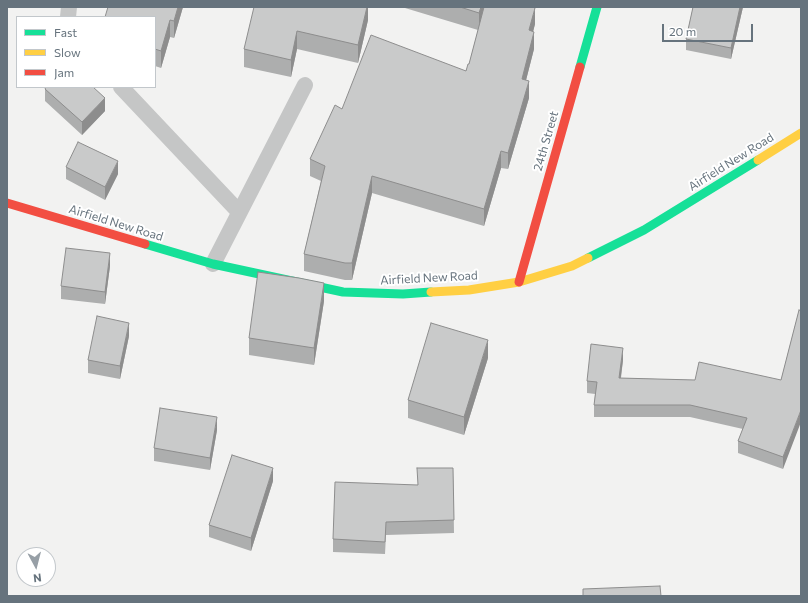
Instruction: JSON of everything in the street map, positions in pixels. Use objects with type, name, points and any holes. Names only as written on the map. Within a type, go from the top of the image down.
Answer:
[{"type":"street","name":"24th Street","points":[[519,282],[597,7]]},
{"type":"street","name":"Airfield New Road","points":[[7,203],[212,264],[343,292],[410,294],[469,290],[519,282],[572,266],[644,230],[801,133]]},
{"type":"lane","points":[[212,264],[305,85]]},
{"type":"lane","points":[[121,88],[239,212]]},
{"type":"building","points":[[108,7],[178,7],[174,21],[170,20],[161,51],[156,49],[156,16],[105,16]]},
{"type":"building","points":[[254,7],[367,7],[358,45],[297,31],[291,60],[244,49]]},
{"type":"building","points":[[460,7],[481,7],[479,13]]},
{"type":"building","points":[[484,7],[535,8],[529,30],[534,32],[522,79],[529,81],[508,153],[501,151],[484,209],[372,176],[352,263],[345,263],[304,254],[325,166],[310,159],[335,105],[342,109],[371,35],[466,71]]},
{"type":"building","points":[[693,7],[740,7],[731,48],[686,39]]},
{"type":"building","points":[[94,88],[105,98],[82,122],[45,89]]},
{"type":"building","points":[[78,142],[118,161],[105,187],[66,167]]},
{"type":"building","points":[[66,248],[110,253],[105,292],[61,286]]},
{"type":"building","points":[[258,272],[324,283],[314,348],[249,338]]},
{"type":"building","points":[[799,310],[801,311],[801,410],[783,457],[738,441],[747,418],[690,405],[594,405],[597,382],[587,381],[591,344],[623,348],[619,378],[695,380],[699,362],[781,380]]},
{"type":"building","points":[[97,316],[129,323],[120,366],[88,360]]},
{"type":"building","points":[[431,323],[488,340],[464,417],[408,400]]},
{"type":"building","points":[[160,408],[217,417],[210,458],[154,448]]},
{"type":"building","points":[[232,455],[273,468],[251,538],[209,525]]},
{"type":"building","points":[[417,468],[453,468],[454,520],[386,522],[385,542],[333,539],[335,482],[418,485]]},
{"type":"building","points":[[660,586],[661,596],[583,596],[583,589]]},
{"type":"traffic: fast","points":[[580,67],[597,7]]},
{"type":"traffic: fast","points":[[588,258],[644,230],[758,160]]},
{"type":"traffic: fast","points":[[145,244],[213,264],[343,292],[403,294],[431,292]]},
{"type":"traffic: slow","points":[[758,160],[801,133]]},
{"type":"traffic: slow","points":[[431,292],[469,290],[519,282],[572,266],[588,258]]},
{"type":"traffic: jam","points":[[519,282],[580,67]]},
{"type":"traffic: jam","points":[[7,203],[145,244]]}]
